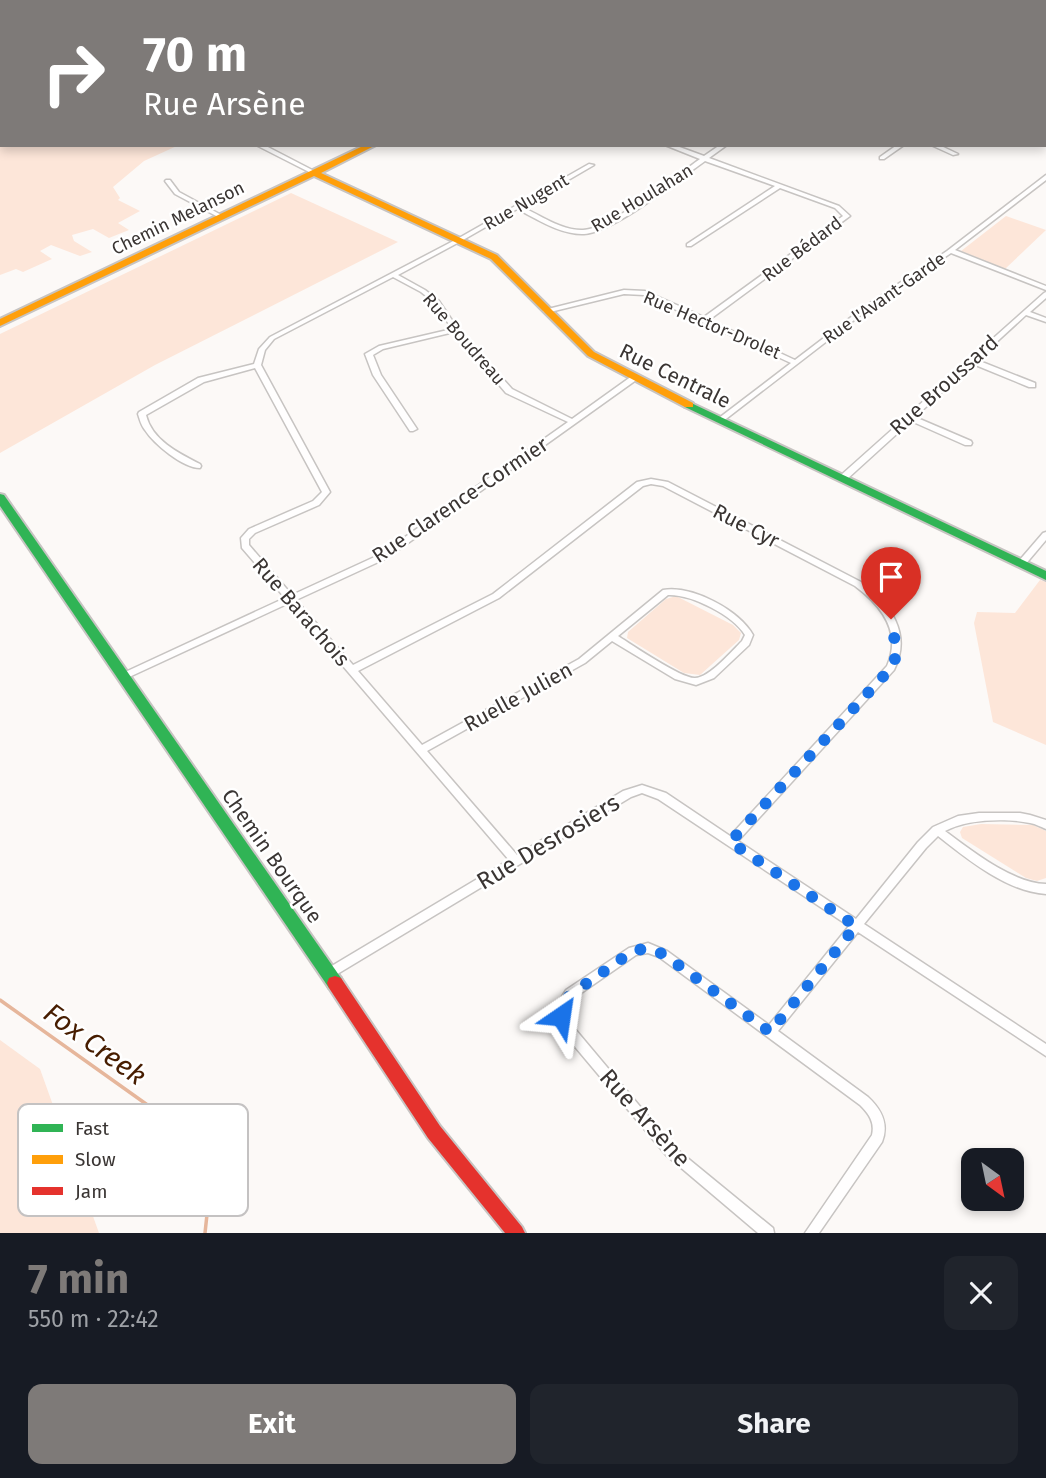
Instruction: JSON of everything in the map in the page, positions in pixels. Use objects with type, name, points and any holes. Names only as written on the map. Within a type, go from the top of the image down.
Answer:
[{"type":"street","points":[[263,147],[315,173]]},
{"type":"street","name":"Chemin Melanson","points":[[0,323],[368,147]]},
{"type":"street","name":"Rue Bédard","points":[[674,147],[837,207],[847,216],[703,321]]},
{"type":"street","name":"Rue Houlahan","points":[[517,207],[571,230],[587,232],[669,185],[721,147]]},
{"type":"street","points":[[882,158],[898,147]]},
{"type":"street","points":[[938,147],[955,154]]},
{"type":"street","name":"Rue Nugent","points":[[461,239],[591,165]]},
{"type":"street","name":"Rue Centrale","points":[[315,173],[461,239],[494,257],[513,273],[591,356],[1046,576]]},
{"type":"street","name":"Rue l'Avant-Garde","points":[[722,420],[869,306],[951,251],[1046,177]]},
{"type":"street","points":[[168,181],[177,193],[222,216]]},
{"type":"street","points":[[689,245],[779,186]]},
{"type":"street","points":[[197,466],[170,452],[146,425],[142,414],[201,380],[257,365],[262,349],[272,338],[461,239]]},
{"type":"street","points":[[951,251],[1046,288]]},
{"type":"street","name":"Rue Boudreau","points":[[393,275],[423,291],[436,302],[456,330],[509,391],[573,422]]},
{"type":"street","name":"Rue Hector-Drolet","points":[[546,311],[624,292],[645,293],[795,362]]},
{"type":"street","name":"Rue Broussard","points":[[843,478],[1046,294]]},
{"type":"street","points":[[1026,313],[1046,320]]},
{"type":"street","points":[[413,429],[377,375],[369,354],[381,347],[456,330]]},
{"type":"street","points":[[971,360],[1032,385]]},
{"type":"street","name":"Rue Barachois","points":[[257,365],[326,490],[319,502],[252,531],[244,541],[247,549],[516,861]]},
{"type":"street","name":"Rue Clarence-Cormier","points":[[124,676],[390,552],[635,378]]},
{"type":"street","points":[[908,417],[968,443]]},
{"type":"street","name":"Rue Cyr","points":[[351,670],[496,596],[638,486],[651,481],[665,484],[858,584],[881,601],[891,619],[897,654],[891,668],[730,842]]},
{"type":"street","name":"Chemin Bourque","points":[[0,498],[329,974],[434,1132],[516,1233]]},
{"type":"street","points":[[1021,564],[1046,535]]},
{"type":"street","name":"Ruelle Julien","points":[[420,750],[566,671],[612,637],[660,595],[674,590],[691,594],[738,621],[749,635],[746,643],[711,676],[696,682],[678,677],[612,637]]},
{"type":"street","name":"Rue Desrosiers","points":[[329,974],[627,794],[642,789],[662,796],[1046,1051]]},
{"type":"street","points":[[770,1032],[937,830],[958,819],[974,816],[1025,817],[1046,825]]},
{"type":"street","points":[[937,830],[961,848],[1027,887],[1046,889]]},
{"type":"street","name":"Rue Arsène","points":[[768,1233],[660,1140],[566,1028],[561,1012],[570,995],[633,951],[648,948],[663,954],[868,1104],[880,1125],[875,1143],[811,1233]]},
{"type":"shaded area","points":[[0,147],[175,147],[144,161],[113,187],[120,198],[118,200],[140,211],[118,223],[129,230],[109,238],[93,229],[72,235],[74,241],[92,252],[80,256],[51,245],[40,251],[52,259],[23,272],[16,269],[0,275]]},
{"type":"shaded area","points":[[291,193],[398,242],[155,365],[0,453],[0,334]]},
{"type":"shaded area","points":[[1006,216],[1046,230],[1005,269],[961,251]]},
{"type":"shaded area","points":[[1040,580],[1046,582],[1046,745],[993,722],[974,623],[977,612],[1015,613]]},
{"type":"shaded area","points":[[676,596],[733,625],[741,633],[739,640],[700,675],[684,673],[627,638],[628,632],[666,599]]},
{"type":"shaded area","points":[[981,824],[1033,825],[1046,831],[1046,878],[1037,881],[1026,878],[962,838],[960,832],[963,827]]},
{"type":"shaded area","points":[[0,1040],[40,1069],[53,1104],[18,1104],[18,1216],[93,1216],[99,1233],[0,1233]]},
{"type":"waterway","name":"Fox Creek","points":[[0,1000],[146,1104]]},
{"type":"waterway","name":"Fox Creek","points":[[205,1233],[207,1216]]},
{"type":"traffic: fast","points":[[689,405],[1046,576]]},
{"type":"traffic: fast","points":[[0,498],[335,983]]},
{"type":"traffic: slow","points":[[0,323],[368,147]]},
{"type":"traffic: slow","points":[[315,173],[494,257],[591,354],[689,405]]},
{"type":"traffic: jam","points":[[335,983],[434,1132],[516,1233]]},
{"type":"route","points":[[561,1016],[562,1006],[570,995],[633,951],[652,948],[770,1032],[856,926],[730,842],[891,668],[897,654],[891,619]]}]
